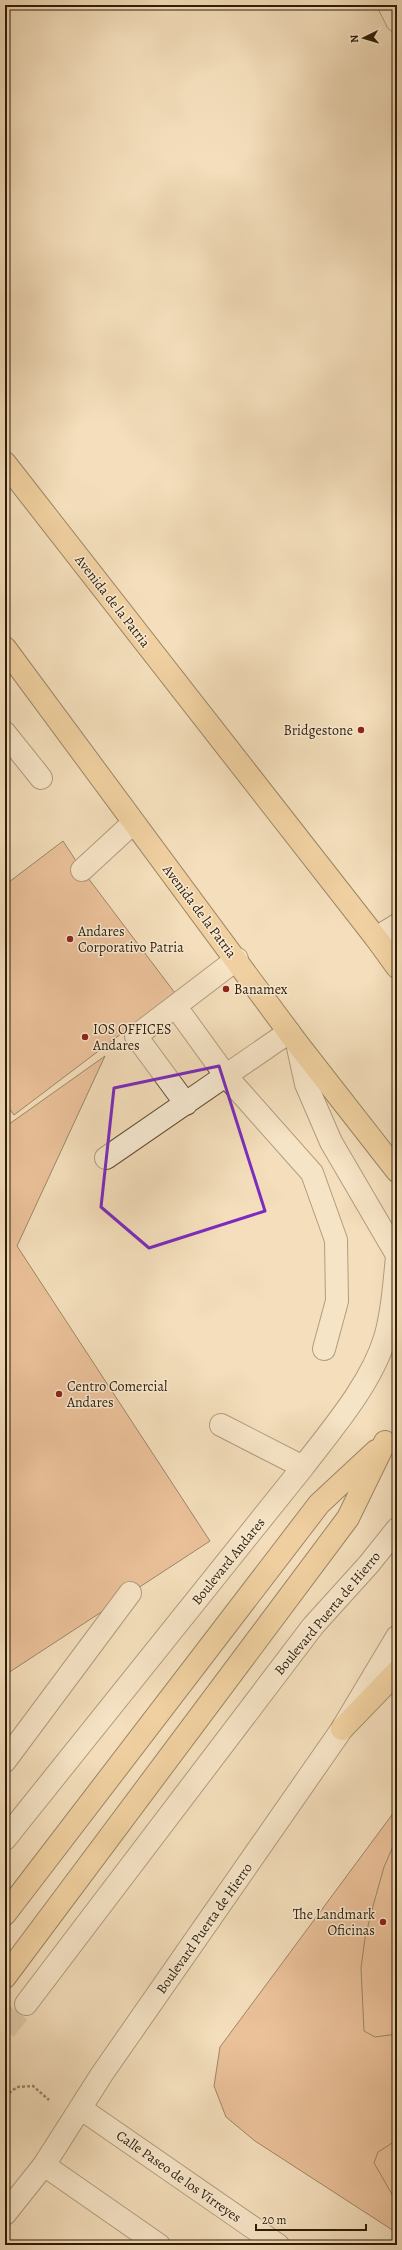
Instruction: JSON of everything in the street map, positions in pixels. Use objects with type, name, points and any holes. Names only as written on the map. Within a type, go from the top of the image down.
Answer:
[{"type":"main road","name":"Avenida de la Patria","points":[[5,463],[376,938],[397,967]]},
{"type":"main road","name":"Avenida de la Patria","points":[[5,648],[133,823],[237,959],[293,1038],[397,1171]]},
{"type":"main road","points":[[5,1914],[319,1504],[386,1442],[348,1518],[5,1976]]},
{"type":"main road","points":[[342,1729],[397,1672]]},
{"type":"street","points":[[389,5],[397,21]]},
{"type":"street","points":[[5,733],[41,778]]},
{"type":"street","points":[[82,870],[133,823]]},
{"type":"street","points":[[376,938],[397,925]]},
{"type":"street","points":[[186,1104],[136,1036],[237,959]]},
{"type":"street","points":[[176,1007],[226,1076],[312,1173],[336,1240],[337,1301],[324,1349]]},
{"type":"street","points":[[106,1158],[226,1076],[293,1038],[306,1084],[331,1142],[397,1256]]},
{"type":"street","name":"Boulevard Andares","points":[[5,1839],[304,1467],[348,1408],[371,1369],[385,1339],[392,1306],[397,1256]]},
{"type":"street","points":[[221,1425],[304,1467]]},
{"type":"street","name":"Boulevard Puerta de Hierro","points":[[26,2004],[313,1626],[369,1564],[397,1529]]},
{"type":"street","points":[[5,1760],[130,1593]]},
{"type":"street","name":"Boulevard Puerta de Hierro","points":[[9,2205],[44,2165],[76,2114],[342,1729],[397,1637]]},
{"type":"street","name":"Calle Paseo de los Virreyes","points":[[76,2114],[278,2245]]},
{"type":"street","points":[[44,2165],[159,2245]]},
{"type":"path","points":[[5,2096],[17,2087],[34,2086],[76,2114]]},
{"type":"highlighted area","points":[[219,1066],[265,1211],[149,1248],[101,1207],[114,1088]]},
{"type":"building","name":"Andares Corporativo Patria","points":[[63,841],[82,870],[175,993],[14,1115],[5,1103],[5,885]]},
{"type":"building","name":"Centro Comercial Andares","points":[[105,1056],[17,1246],[210,1541],[5,1675],[5,1127]]},
{"type":"building","points":[[397,1808],[397,2233],[255,2141],[226,2117],[214,2086],[220,2047]]},
{"type":"building","name":"The Landmark Oficinas","points":[[397,1837],[397,2034],[375,2037],[364,2031],[361,1968],[365,1938],[373,1906],[384,1867]]},
{"type":"building","points":[[397,2140],[397,2203],[374,2163],[378,2152]]},
{"type":"tunnel","points":[[5,2030],[26,2004]]},
{"type":"place","name":"Bridgestone","points":[[361,730]]},
{"type":"place","name":"Andares Corporativo Patria","points":[[70,939]]},
{"type":"place","name":"Banamex","points":[[226,989]]},
{"type":"place","name":"IOS OFFICES Andares","points":[[85,1037]]},
{"type":"place","name":"Centro Comercial Andares","points":[[59,1394]]},
{"type":"place","name":"The Landmark Oficinas","points":[[383,1922]]}]
